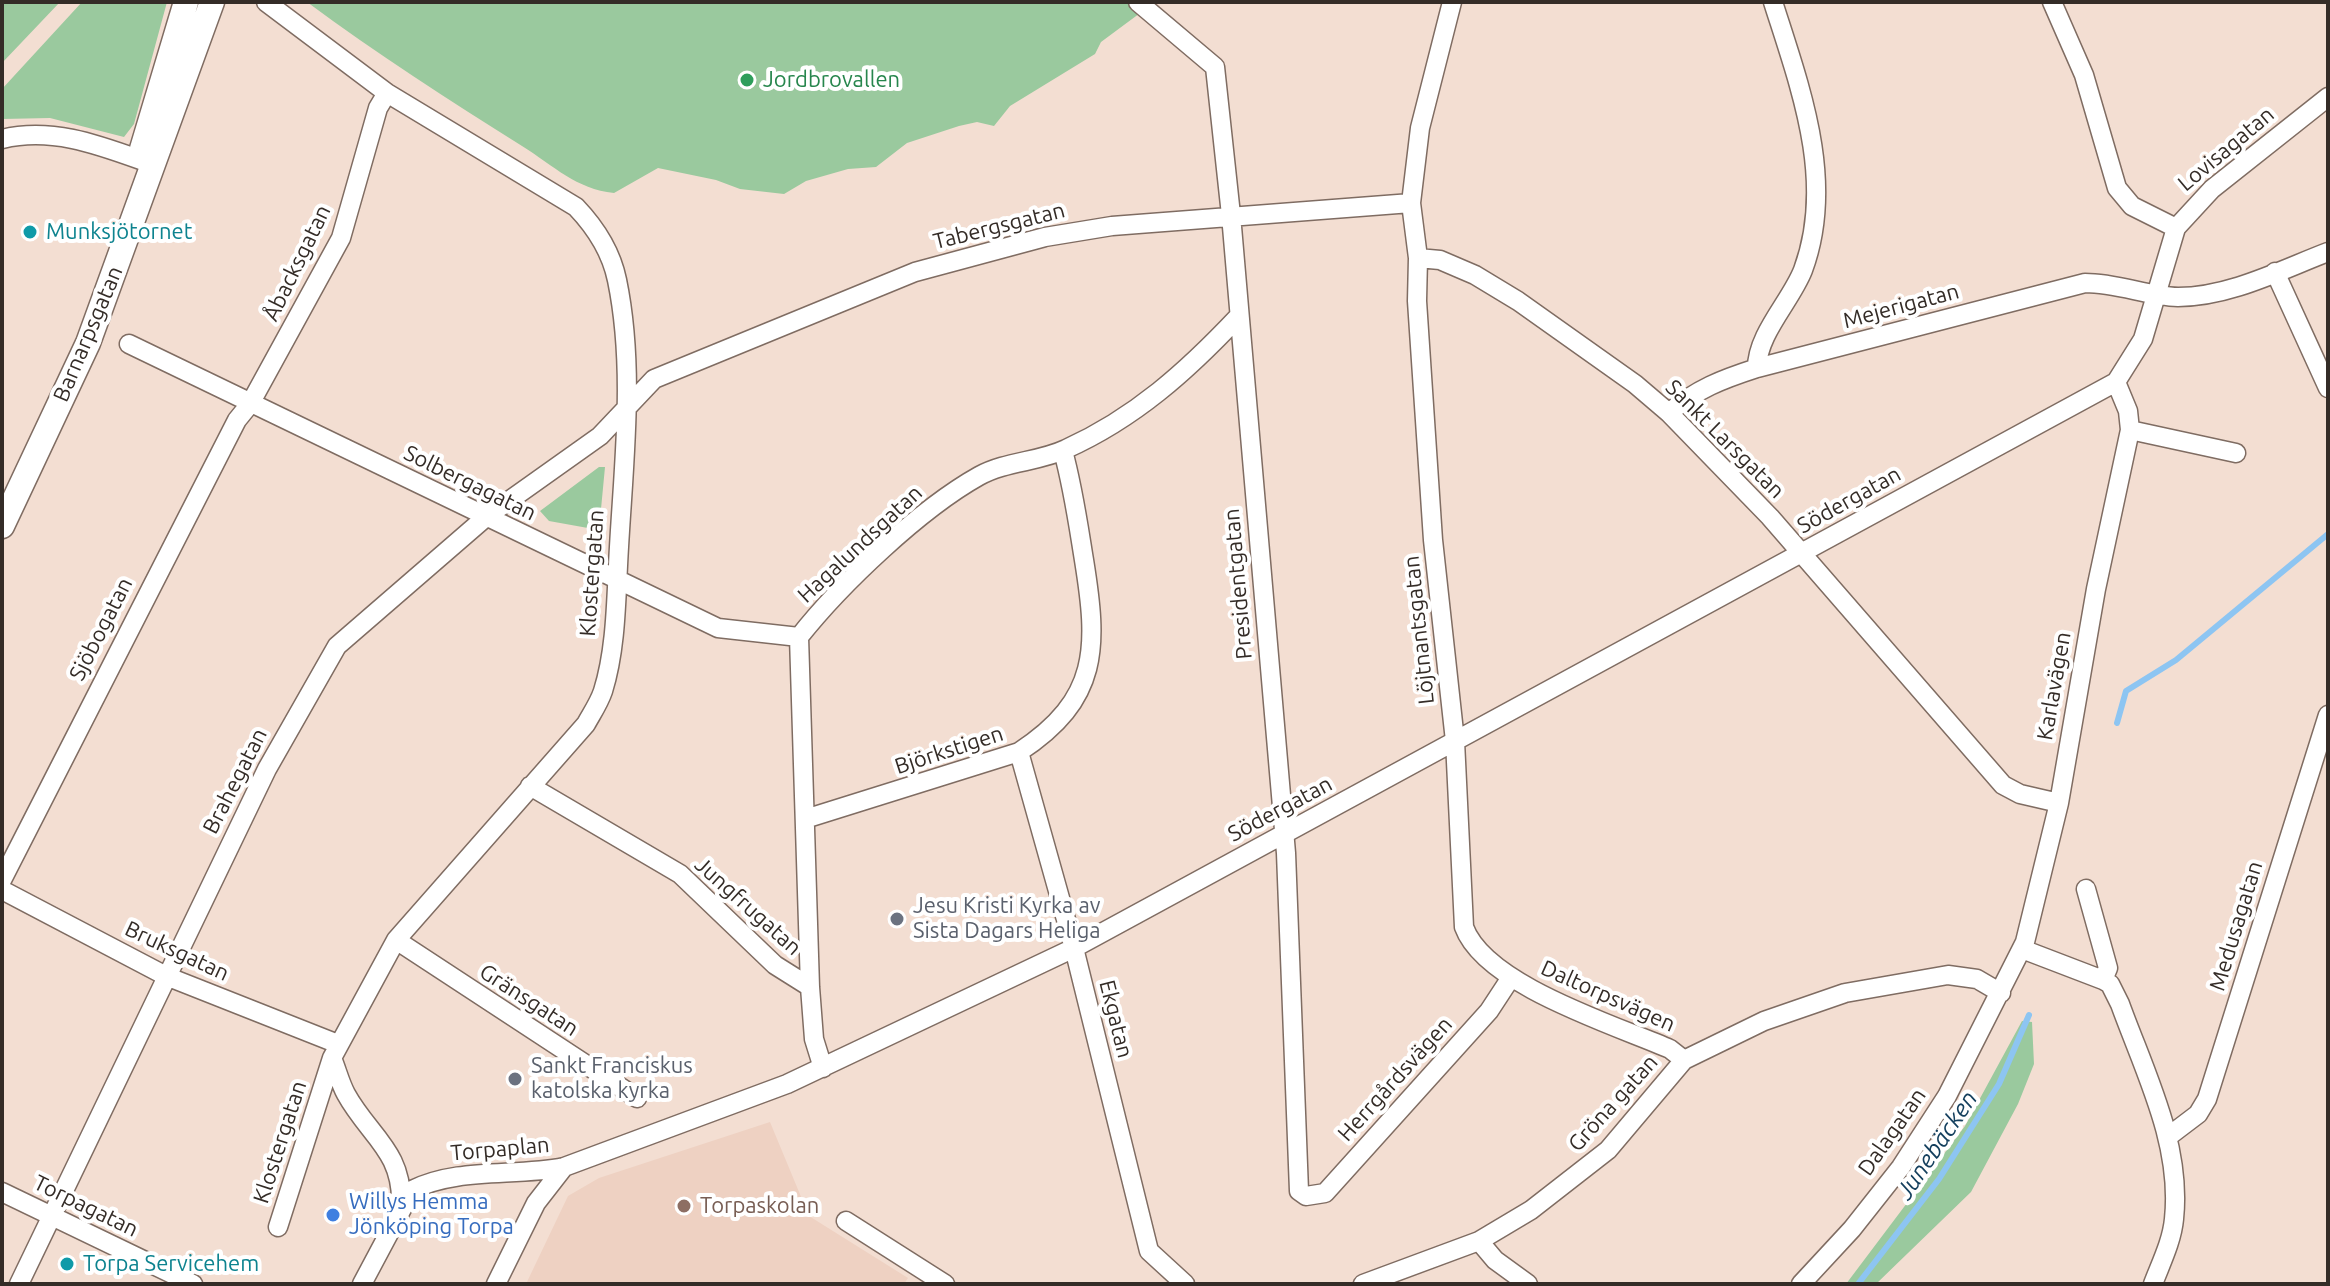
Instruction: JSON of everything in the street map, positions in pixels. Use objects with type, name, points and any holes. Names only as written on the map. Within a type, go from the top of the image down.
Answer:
[{"type":"main road","name":"Barnarpsgatan","points":[[2,526],[88,343],[145,162],[186,2]]},
{"type":"main road","name":"Barnarpsgatan","points":[[2,491],[92,303],[145,162],[212,2]]},
{"type":"street","name":"Klostergatan","points":[[266,2],[387,93],[576,207],[593,225],[609,254],[617,281],[628,404],[617,581],[609,667],[602,694],[586,724],[396,940],[335,1051],[278,1227]]},
{"type":"street","name":"Presidentgatan","points":[[1138,2],[1215,67],[1231,215],[1284,834],[1298,1184],[1299,1191],[1306,1196]]},
{"type":"street","name":"Löjtnantsgatan","points":[[1452,2],[1420,128],[1411,203],[1418,258],[1417,301],[1433,540],[1455,741],[1464,927],[1469,941],[1510,979]]},
{"type":"street","points":[[1757,368],[1765,339],[1797,284],[1809,254],[1817,196],[1806,107],[1773,2]]},
{"type":"street","points":[[2052,2],[2084,75],[2117,188],[2132,206],[2176,228]]},
{"type":"street","name":"Åbacksgatan","points":[[250,404],[341,238],[378,108],[387,93]]},
{"type":"street","name":"Lovisagatan","points":[[2116,382],[2143,339],[2176,228],[2212,189],[2328,97]]},
{"type":"street","points":[[2,139],[22,135],[59,135],[145,162]]},
{"type":"street","name":"Tabergsgatan","points":[[628,404],[654,379],[859,294],[953,260],[1072,232],[1231,215],[1411,203]]},
{"type":"street","name":"Mejerigatan","points":[[1669,413],[1689,394],[1713,382],[1757,368],[2085,283],[2114,283],[2155,293],[2200,296],[2328,252]]},
{"type":"street","name":"Sankt Larsgatan","points":[[1418,258],[1440,260],[1507,295],[1635,384],[1669,413],[1801,554],[2003,785],[2020,794],[2059,803]]},
{"type":"street","points":[[2275,272],[2328,388]]},
{"type":"street","name":"Hagalundsgatan","points":[[823,1068],[814,1039],[810,987],[799,637],[889,545],[953,492],[994,470],[1063,451],[1135,412],[1194,362],[1238,317]]},
{"type":"street","name":"Solbergagatan","points":[[129,344],[718,628],[799,637]]},
{"type":"street","name":"Södergatan","points":[[564,1167],[823,1068],[1074,948],[2116,382]]},
{"type":"street","name":"Karlavägen","points":[[2001,993],[2022,949],[2059,803],[2096,589],[2130,430],[2128,411],[2116,382]]},
{"type":"street","name":"Sjöbogatan","points":[[2,880],[157,572],[237,420],[250,404]]},
{"type":"street","name":"Brahegatan","points":[[19,1284],[267,769],[337,646],[486,517],[600,436],[628,404]]},
{"type":"street","points":[[2130,430],[2236,453]]},
{"type":"street","name":"Björkstigen","points":[[805,819],[1019,752],[1048,733],[1064,716],[1082,688],[1091,659],[1093,616],[1071,478],[1063,451]]},
{"type":"street","name":"Medusagatan","points":[[2169,1136],[2198,1114],[2207,1099],[2328,715]]},
{"type":"street","name":"Ekgatan","points":[[1019,752],[1074,948],[1149,1251],[1185,1284]]},
{"type":"street","name":"Jungfrugatan","points":[[530,786],[680,874],[775,965],[810,987]]},
{"type":"street","points":[[2086,889],[2108,968],[2103,980]]},
{"type":"street","name":"Bruksgatan","points":[[2,890],[166,976],[335,1051]]},
{"type":"street","name":"Gränsgatan","points":[[396,940],[637,1098]]},
{"type":"street","points":[[2022,949],[2103,980],[2110,984],[2120,1004],[2169,1136],[2174,1221],[2153,1284]]},
{"type":"street","name":"Gröna gatan","points":[[1375,1282],[1479,1241],[1531,1210],[1597,1160],[1633,1124],[1684,1060],[1764,1021],[1845,993],[1948,975],[1977,979],[2001,993]]},
{"type":"street","name":"Daltorpsvägen","points":[[1510,979],[1670,1049],[1684,1060]]},
{"type":"street","name":"Herrgårdsvägen","points":[[1306,1196],[1325,1193],[1489,1011],[1510,979]]},
{"type":"street","name":"Dalagatan","points":[[1806,1282],[1901,1167],[1947,1096],[2001,993]]},
{"type":"street","points":[[335,1051],[347,1095],[394,1160],[402,1181],[401,1205]]},
{"type":"street","points":[[496,1284],[536,1203],[564,1167]]},
{"type":"street","name":"Torpaplan","points":[[362,1284],[401,1205],[412,1190],[448,1177],[529,1175],[564,1167]]},
{"type":"street","name":"Torpagatan","points":[[2,1192],[193,1284]]},
{"type":"street","points":[[846,1221],[933,1281]]},
{"type":"street","points":[[1479,1241],[1495,1260],[1528,1284]]},
{"type":"shaded area","name":"Torpaskolan","points":[[770,1122],[809,1216],[908,1278],[904,1284],[526,1284],[568,1196],[599,1178]]},
{"type":"green space","points":[[2,2],[60,2],[2,63]]},
{"type":"green space","points":[[82,2],[167,2],[134,124],[124,137],[50,118],[2,119],[2,89]]},
{"type":"green space","points":[[307,2],[1155,2],[1101,42],[1095,54],[1010,106],[994,126],[977,122],[959,126],[907,143],[876,167],[848,169],[806,181],[784,194],[740,189],[716,180],[658,168],[614,193],[588,187],[566,176],[413,76]]},
{"type":"green space","points":[[599,467],[605,467],[599,530],[549,521],[540,511]]},
{"type":"green space","points":[[2022,1021],[2032,1022],[2034,1064],[2018,1104],[1971,1192],[1876,1284],[1846,1284],[1965,1126]]},
{"type":"waterway","name":"Junebäcken","points":[[2117,723],[2126,691],[2176,660],[2328,534]]},
{"type":"waterway","name":"Junebäcken","points":[[1858,1284],[1939,1179],[1999,1084],[2029,1015]]},
{"type":"place","name":"Jordbrovallen","points":[[747,80]]},
{"type":"place","name":"Munksjötornet","points":[[30,232]]},
{"type":"place","name":"Jesu Kristi Kyrka av Sista Dagars Heliga","points":[[897,919]]},
{"type":"place","name":"Sankt Franciskus katolska kyrka","points":[[515,1079]]},
{"type":"place","name":"Torpaskolan","points":[[684,1206]]},
{"type":"place","name":"Willys Hemma Jönköping Torpa","points":[[333,1215]]},
{"type":"place","name":"Torpa Servicehem","points":[[67,1264]]}]
